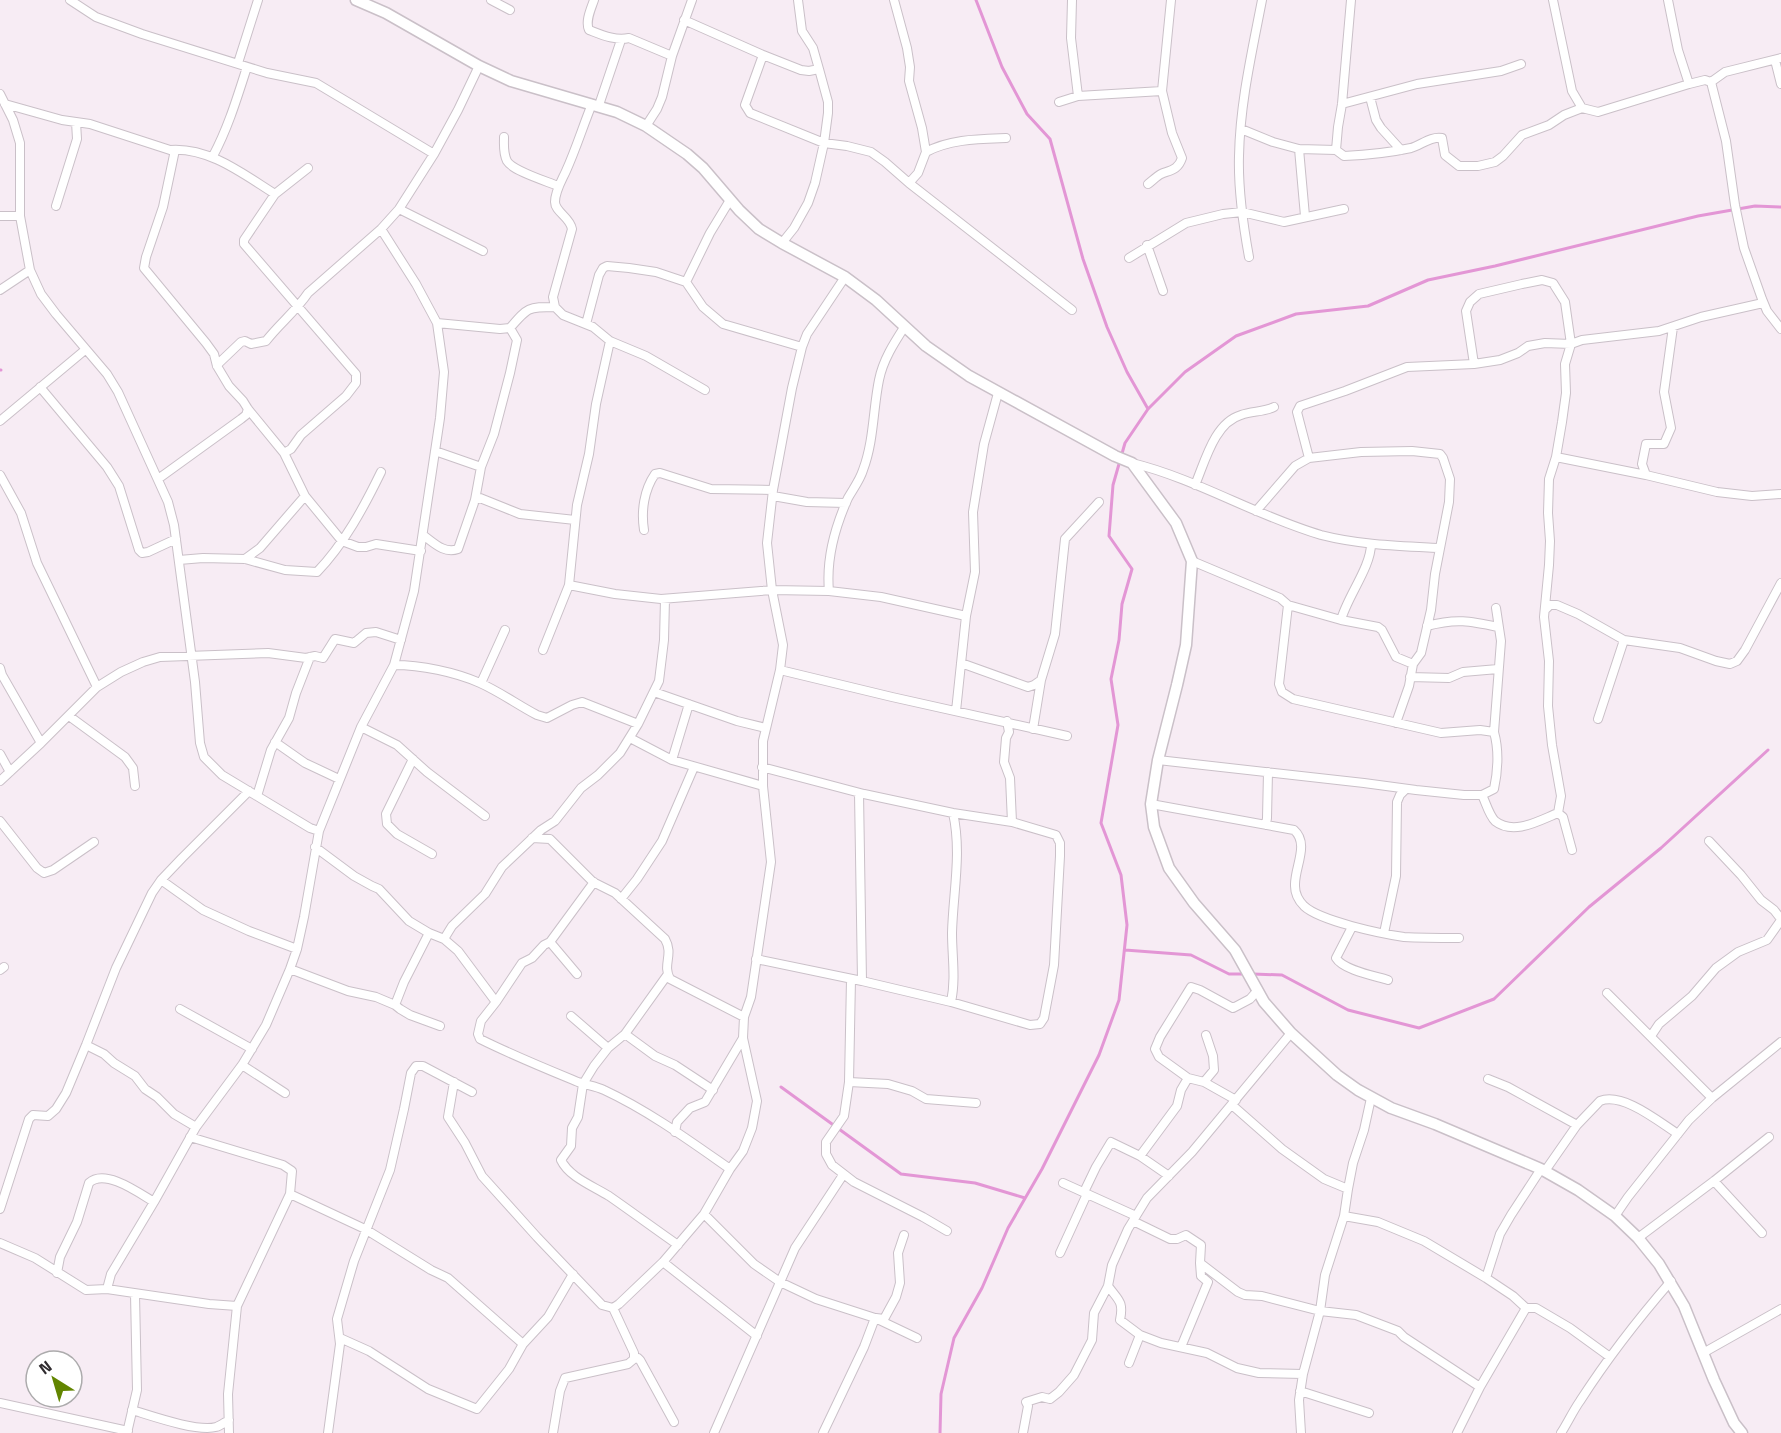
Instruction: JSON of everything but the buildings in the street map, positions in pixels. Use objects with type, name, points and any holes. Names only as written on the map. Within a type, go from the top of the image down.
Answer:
[{"type":"street","points":[[70,0],[96,17],[142,34],[267,73],[315,83],[434,154]]},
{"type":"street","points":[[238,63],[258,0]]},
{"type":"street","points":[[356,0],[386,13],[479,66],[511,81],[595,104],[646,126],[703,168],[739,210],[759,229],[845,277],[876,300],[926,346],[969,376],[1115,456],[1132,464],[1159,470],[1256,511],[1322,535],[1371,544],[1440,548]]},
{"type":"street","points":[[491,0],[510,10]]},
{"type":"street","points":[[594,0],[588,21],[589,30],[621,40],[629,38],[672,56]]},
{"type":"street","points":[[646,126],[662,97],[672,56],[692,0]]},
{"type":"street","points":[[782,243],[794,228],[808,203],[815,183],[825,143],[828,102],[813,48],[802,31],[798,0]]},
{"type":"street","points":[[894,0],[907,48],[910,67],[909,81],[926,152],[918,173],[909,183]]},
{"type":"street","points":[[1072,0],[1071,38],[1078,96]]},
{"type":"street","points":[[1148,183],[1180,165],[1182,159],[1172,134],[1162,91],[1171,0]]},
{"type":"street","points":[[1249,257],[1242,212],[1239,156],[1248,68],[1262,0]]},
{"type":"street","points":[[1336,150],[1351,0]]},
{"type":"street","points":[[1553,0],[1572,91],[1582,108]]},
{"type":"street","points":[[1668,0],[1678,50],[1689,84]]},
{"type":"street","points":[[684,20],[801,70],[819,69]]},
{"type":"street","points":[[621,40],[567,170],[558,186],[556,208],[570,222],[572,229],[553,297],[555,307],[563,315],[593,327],[610,341],[646,356],[705,390]]},
{"type":"street","points":[[764,55],[745,105],[750,114],[825,143],[872,152],[1072,310]]},
{"type":"street","points":[[1711,82],[1725,72],[1778,59],[1781,84]]},
{"type":"street","points":[[1342,104],[1417,84],[1501,71],[1521,64]]},
{"type":"street","points":[[217,366],[242,342],[251,344],[266,341],[308,293],[381,229],[399,208],[434,154],[479,66]]},
{"type":"street","points":[[213,156],[223,137],[247,67]]},
{"type":"street","points":[[1241,129],[1273,142],[1299,149],[1336,150],[1344,156],[1373,155],[1401,150],[1437,137],[1442,138],[1445,154],[1459,166],[1478,166],[1495,162],[1521,135],[1582,108],[1598,112],[1689,84],[1705,80],[1711,82]]},
{"type":"street","points":[[1711,82],[1726,141],[1744,248],[1763,303],[1781,329]]},
{"type":"street","points":[[1059,102],[1078,96],[1162,91]]},
{"type":"street","points":[[0,94],[13,120],[20,143],[20,216],[30,270],[41,294],[107,375],[118,392],[168,502],[179,560],[200,743],[204,757],[222,775],[310,828],[319,831]]},
{"type":"street","points":[[1370,97],[1376,120],[1401,150]]},
{"type":"street","points":[[5,104],[62,120],[90,124],[170,150],[181,149],[213,156],[275,194]]},
{"type":"street","points":[[56,206],[77,139],[76,122]]},
{"type":"street","points":[[504,137],[503,151],[508,163],[558,186]]},
{"type":"street","points":[[926,152],[939,145],[1006,138]]},
{"type":"street","points":[[1299,149],[1305,216]]},
{"type":"street","points":[[176,150],[163,207],[144,268],[214,354],[217,366],[229,386],[284,453],[305,496],[342,541],[358,547],[376,544],[421,550]]},
{"type":"street","points":[[284,453],[346,396],[356,383],[356,374],[244,244],[244,240],[275,194],[308,168]]},
{"type":"street","points":[[686,282],[710,233],[730,200]]},
{"type":"street","points":[[399,208],[483,251]]},
{"type":"street","points":[[1129,258],[1186,223],[1223,214],[1242,212],[1284,222],[1344,209]]},
{"type":"street","points":[[0,216],[20,216]]},
{"type":"street","points":[[107,1289],[111,1274],[196,1126],[242,1065],[266,1025],[297,949],[319,831],[360,727],[394,665],[414,591],[440,418],[444,372],[437,323],[416,284],[381,229]]},
{"type":"street","points":[[1147,246],[1163,291]]},
{"type":"street","points":[[586,324],[603,268],[607,266],[630,268],[656,272],[686,282],[703,307],[723,324],[802,347]]},
{"type":"street","points":[[0,290],[30,270]]},
{"type":"street","points":[[454,1082],[448,1117],[482,1176],[537,1238],[602,1305],[613,1308],[663,1262],[704,1214],[743,1151],[752,1128],[757,1101],[743,1038],[744,1017],[751,997],[771,862],[763,786],[763,741],[780,670],[783,645],[772,590],[767,543],[773,493],[792,388],[802,347],[807,334],[845,277]]},
{"type":"street","points":[[1474,364],[1466,311],[1470,302],[1479,294],[1522,284],[1542,280],[1552,283],[1565,302],[1571,344],[1565,364],[1566,393],[1556,457],[1549,480],[1549,557],[1544,617],[1549,661],[1548,706],[1561,796],[1558,813]]},
{"type":"street","points":[[1310,458],[1297,412],[1300,405],[1345,391],[1407,367],[1474,364],[1500,360],[1528,346],[1545,343],[1571,344],[1582,340],[1659,331],[1701,317],[1763,303]]},
{"type":"street","points":[[437,323],[510,328],[525,311],[532,307],[555,307]]},
{"type":"street","points":[[829,591],[830,562],[836,528],[863,470],[873,426],[879,380],[887,356],[904,326]]},
{"type":"street","points":[[1646,475],[1642,464],[1646,444],[1664,444],[1671,428],[1664,392],[1672,327]]},
{"type":"street","points":[[423,535],[445,550],[458,549],[475,500],[481,467],[494,434],[510,374],[517,340],[510,328]]},
{"type":"street","points":[[543,650],[569,585],[577,505],[610,341]]},
{"type":"street","points":[[0,421],[85,350]]},
{"type":"street","points":[[40,387],[107,467],[119,486],[139,550],[142,553],[148,552],[176,539]]},
{"type":"street","points":[[956,711],[966,616],[975,572],[973,512],[984,444],[998,393]]},
{"type":"street","points":[[1195,485],[1214,439],[1226,424],[1239,415],[1274,407]]},
{"type":"street","points":[[158,479],[241,419],[248,410]]},
{"type":"street","points":[[435,451],[481,467]]},
{"type":"street","points":[[1256,511],[1295,466],[1310,458],[1361,452],[1412,451],[1440,454],[1443,458],[1450,479],[1449,502],[1427,626],[1396,723]]},
{"type":"street","points":[[1556,457],[1716,492],[1752,496],[1781,494]]},
{"type":"street","points":[[1132,464],[1176,523],[1192,561],[1186,645],[1158,760],[1151,804],[1154,827],[1169,868],[1194,903],[1235,950],[1264,1002],[1291,1033],[1337,1076],[1391,1108],[1435,1124],[1543,1170],[1616,1216],[1638,1238],[1671,1281],[1734,1423],[1742,1433]]},
{"type":"street","points":[[179,560],[245,559],[285,570],[317,572],[342,541],[381,472]]},
{"type":"street","points":[[644,530],[642,515],[645,498],[651,480],[655,474],[660,473],[711,489],[773,493],[807,502],[846,503]]},
{"type":"street","points":[[0,475],[21,513],[37,563],[96,687]]},
{"type":"street","points":[[245,559],[260,548],[305,496]]},
{"type":"street","points":[[475,500],[480,498],[520,513],[576,520]]},
{"type":"street","points":[[1033,729],[1041,680],[1055,634],[1065,539],[1099,502]]},
{"type":"street","points":[[1341,620],[1366,563],[1371,544]]},
{"type":"street","points":[[1192,561],[1280,598],[1288,605],[1341,620],[1378,627],[1382,630],[1396,657],[1413,664]]},
{"type":"street","points":[[1545,610],[1550,605],[1557,605],[1624,640],[1680,648],[1730,664],[1737,661],[1746,650],[1781,583]]},
{"type":"street","points":[[569,585],[615,594],[665,599],[772,590],[829,591],[881,597],[966,616]]},
{"type":"street","points":[[444,939],[452,926],[485,894],[502,867],[541,830],[555,821],[581,788],[620,753],[630,738],[658,681],[664,640],[665,599]]},
{"type":"street","points":[[1288,605],[1279,684],[1282,692],[1293,699],[1441,733],[1480,730],[1494,732]]},
{"type":"street","points":[[1158,760],[1406,789],[1482,795],[1494,789],[1496,778],[1498,744],[1494,732],[1501,641],[1496,608]]},
{"type":"street","points":[[1427,626],[1446,621],[1469,621],[1498,627]]},
{"type":"street","points":[[481,683],[505,630]]},
{"type":"street","points":[[0,781],[41,744],[96,687],[142,662],[160,657],[268,653],[323,658],[335,639],[354,643],[366,633],[376,632],[401,640]]},
{"type":"street","points":[[1599,719],[1624,640]]},
{"type":"street","points":[[257,795],[275,742],[289,718],[310,657]]},
{"type":"street","points":[[962,663],[1028,687],[1041,680]]},
{"type":"street","points":[[394,665],[414,665],[466,677],[537,715],[547,718],[582,702],[638,724]]},
{"type":"street","points":[[0,668],[41,744]]},
{"type":"street","points":[[1410,677],[1449,678],[1463,672],[1498,669]]},
{"type":"street","points":[[780,670],[1067,736]]},
{"type":"street","points":[[654,692],[766,729]]},
{"type":"street","points":[[672,760],[689,704]]},
{"type":"street","points":[[69,716],[125,757],[134,768],[135,786]]},
{"type":"street","points":[[1007,721],[1009,732],[1006,738],[1004,762],[1010,778],[1012,822]]},
{"type":"street","points":[[360,727],[397,745],[427,772],[485,816]]},
{"type":"street","points":[[630,738],[672,760],[763,786]]},
{"type":"street","points":[[275,742],[305,763],[339,779]]},
{"type":"street","points":[[0,754],[10,772]]},
{"type":"street","points":[[413,759],[386,814],[387,824],[397,834],[432,854]]},
{"type":"street","points":[[621,899],[662,841],[694,767]]},
{"type":"street","points":[[756,959],[951,1002],[1030,1025],[1040,1024],[1044,1018],[1054,965],[1060,843],[1056,835],[1012,822],[953,813],[859,793],[762,767]]},
{"type":"street","points":[[1266,825],[1268,772]]},
{"type":"street","points":[[1384,933],[1396,876],[1396,802],[1406,789]]},
{"type":"street","points":[[0,1209],[29,1119],[33,1115],[48,1116],[56,1109],[66,1093],[87,1046],[116,968],[152,893],[161,880],[249,791]]},
{"type":"street","points":[[859,793],[862,981]]},
{"type":"street","points":[[1482,795],[1490,814],[1496,821],[1509,827],[1531,825],[1558,813]]},
{"type":"street","points":[[1151,804],[1294,830],[1300,835],[1301,846],[1294,885],[1296,895],[1303,906],[1313,912],[1352,927],[1384,933],[1459,938]]},
{"type":"street","points":[[951,1002],[954,989],[952,932],[957,864],[957,829],[953,813]]},
{"type":"street","points":[[1558,813],[1563,817],[1572,850]]},
{"type":"street","points":[[0,821],[37,868],[44,873],[53,870],[94,842]]},
{"type":"street","points":[[550,825],[550,839]]},
{"type":"street","points":[[532,838],[550,839],[594,882],[615,893],[665,939],[669,947],[666,971],[670,979],[744,1017]]},
{"type":"street","points":[[1651,1036],[1659,1024],[1692,996],[1716,969],[1738,952],[1767,939],[1781,920],[1709,841]]},
{"type":"street","points":[[315,847],[354,876],[380,889],[409,921],[444,939],[458,951],[496,1002]]},
{"type":"street","points":[[161,880],[203,910],[297,949]]},
{"type":"street","points":[[594,882],[550,942],[532,958],[522,963],[481,1021],[478,1034],[480,1039],[527,1062],[602,1089],[626,1101],[730,1169]]},
{"type":"street","points":[[1352,927],[1336,958],[1347,967],[1388,980]]},
{"type":"street","points":[[395,1005],[429,933]]},
{"type":"street","points":[[550,942],[577,974]]},
{"type":"street","points":[[290,969],[348,991],[376,997],[395,1005],[410,1015],[440,1026]]},
{"type":"street","points":[[668,974],[625,1034],[608,1048],[583,1084],[578,1117],[572,1128],[571,1146],[561,1160],[564,1166],[678,1245]]},
{"type":"street","points":[[851,979],[849,1082],[844,1116],[826,1142],[826,1154],[832,1165],[843,1175],[947,1231]]},
{"type":"street","points":[[1258,990],[1250,999],[1233,1008],[1191,987],[1155,1049],[1159,1057],[1188,1078],[1204,1082],[1234,1103],[1282,1149],[1324,1179],[1348,1189]]},
{"type":"street","points":[[1607,993],[1712,1098]]},
{"type":"street","points":[[180,1009],[252,1049]]},
{"type":"street","points":[[571,1016],[608,1048]]},
{"type":"street","points":[[1023,1433],[1028,1406],[1026,1402],[1042,1397],[1050,1398],[1059,1392],[1074,1375],[1092,1340],[1094,1313],[1108,1286],[1112,1265],[1147,1198],[1192,1152],[1291,1033]]},
{"type":"street","points":[[625,1034],[655,1056],[675,1065],[713,1090]]},
{"type":"street","points":[[1204,1082],[1214,1070],[1213,1056],[1206,1035]]},
{"type":"street","points":[[675,1132],[677,1122],[690,1108],[705,1102],[743,1038]]},
{"type":"street","points":[[1616,1216],[1628,1197],[1689,1120],[1712,1098],[1781,1042]]},
{"type":"street","points":[[87,1046],[104,1054],[135,1076],[145,1089],[174,1114],[196,1126]]},
{"type":"street","points":[[242,1065],[285,1093]]},
{"type":"street","points":[[328,1433],[340,1338],[337,1319],[365,1229],[376,1208],[390,1170],[411,1073],[416,1066],[423,1066],[472,1092]]},
{"type":"street","points":[[1140,1156],[1177,1106],[1181,1090],[1188,1078]]},
{"type":"street","points":[[1488,1079],[1508,1087],[1577,1125]]},
{"type":"street","points":[[849,1082],[888,1084],[912,1091],[926,1099],[976,1102]]},
{"type":"street","points":[[1301,1433],[1300,1391],[1303,1374],[1320,1311],[1325,1275],[1344,1216],[1348,1189],[1371,1098]]},
{"type":"street","points":[[1486,1278],[1500,1234],[1511,1215],[1577,1125],[1600,1101],[1620,1100],[1678,1134]]},
{"type":"street","points":[[190,1137],[283,1165],[292,1171],[290,1194],[237,1306],[228,1394],[229,1433]]},
{"type":"street","points":[[1638,1238],[1769,1137]]},
{"type":"street","points":[[1060,1253],[1096,1167],[1112,1142],[1140,1156],[1169,1176]]},
{"type":"street","points":[[714,1433],[795,1248],[843,1175]]},
{"type":"street","points":[[57,1273],[63,1248],[77,1222],[89,1184],[93,1180],[100,1178],[114,1180],[154,1202]]},
{"type":"street","points":[[0,1179],[9,1182]]},
{"type":"street","points":[[1714,1181],[1762,1233]]},
{"type":"street","points":[[1063,1183],[1135,1218],[1170,1239],[1186,1235],[1201,1245],[1201,1276],[1208,1282],[1181,1347]]},
{"type":"street","points":[[290,1194],[365,1229],[448,1278],[523,1344]]},
{"type":"street","points":[[704,1214],[754,1264],[780,1282],[816,1299],[875,1318],[917,1338]]},
{"type":"street","points":[[1344,1216],[1378,1222],[1424,1241],[1486,1278],[1526,1308],[1536,1308],[1570,1328],[1610,1357]]},
{"type":"street","points":[[875,1318],[884,1319],[896,1297],[900,1283],[898,1253],[904,1235]]},
{"type":"street","points":[[0,1243],[35,1258],[86,1290],[107,1289],[237,1306]]},
{"type":"street","points":[[663,1262],[757,1336]]},
{"type":"street","points":[[1200,1263],[1245,1295],[1262,1296],[1320,1311],[1356,1315],[1398,1331],[1480,1387]]},
{"type":"street","points":[[340,1338],[369,1351],[428,1389],[477,1409],[509,1369],[523,1344],[548,1317],[573,1274]]},
{"type":"street","points":[[1561,1433],[1610,1357],[1671,1281]]},
{"type":"street","points":[[1108,1286],[1122,1307],[1120,1320],[1140,1335],[1161,1343],[1207,1353],[1237,1368],[1259,1372],[1303,1374]]},
{"type":"street","points":[[0,1403],[128,1432],[137,1390],[135,1293]]},
{"type":"street","points":[[613,1308],[634,1353],[634,1359]]},
{"type":"street","points":[[1457,1433],[1480,1387],[1526,1308]]},
{"type":"street","points":[[1703,1353],[1781,1309]]},
{"type":"street","points":[[823,1433],[864,1347],[875,1318]]},
{"type":"street","points":[[1129,1363],[1140,1335]]},
{"type":"street","points":[[553,1433],[560,1391],[565,1378],[628,1364],[638,1358],[674,1422]]},
{"type":"street","points":[[1300,1391],[1369,1413]]},
{"type":"street","points":[[132,1410],[160,1419],[205,1428],[217,1427],[229,1420]]},
{"type":"waterway","points":[[976,0],[1002,67],[1027,114],[1050,139],[1083,259],[1107,327],[1127,372],[1148,409]]},
{"type":"waterway","points":[[940,1433],[941,1394],[954,1338],[982,1288],[1008,1228],[1042,1169],[1099,1055],[1119,1000],[1127,925],[1121,875],[1101,823],[1118,725],[1111,679],[1119,640],[1122,604],[1132,569],[1109,536],[1113,485],[1125,443],[1148,409],[1185,372],[1236,336],[1296,314],[1368,306],[1428,280],[1495,266],[1698,216],[1755,206],[1781,207]]},
{"type":"waterway","points":[[1253,974],[1282,975],[1348,1010],[1419,1028],[1494,999],[1589,907],[1661,848],[1768,750]]},
{"type":"waterway","points":[[1125,950],[1191,955],[1229,974],[1246,974]]},
{"type":"waterway","points":[[781,1087],[901,1174],[975,1183],[1025,1198]]}]
